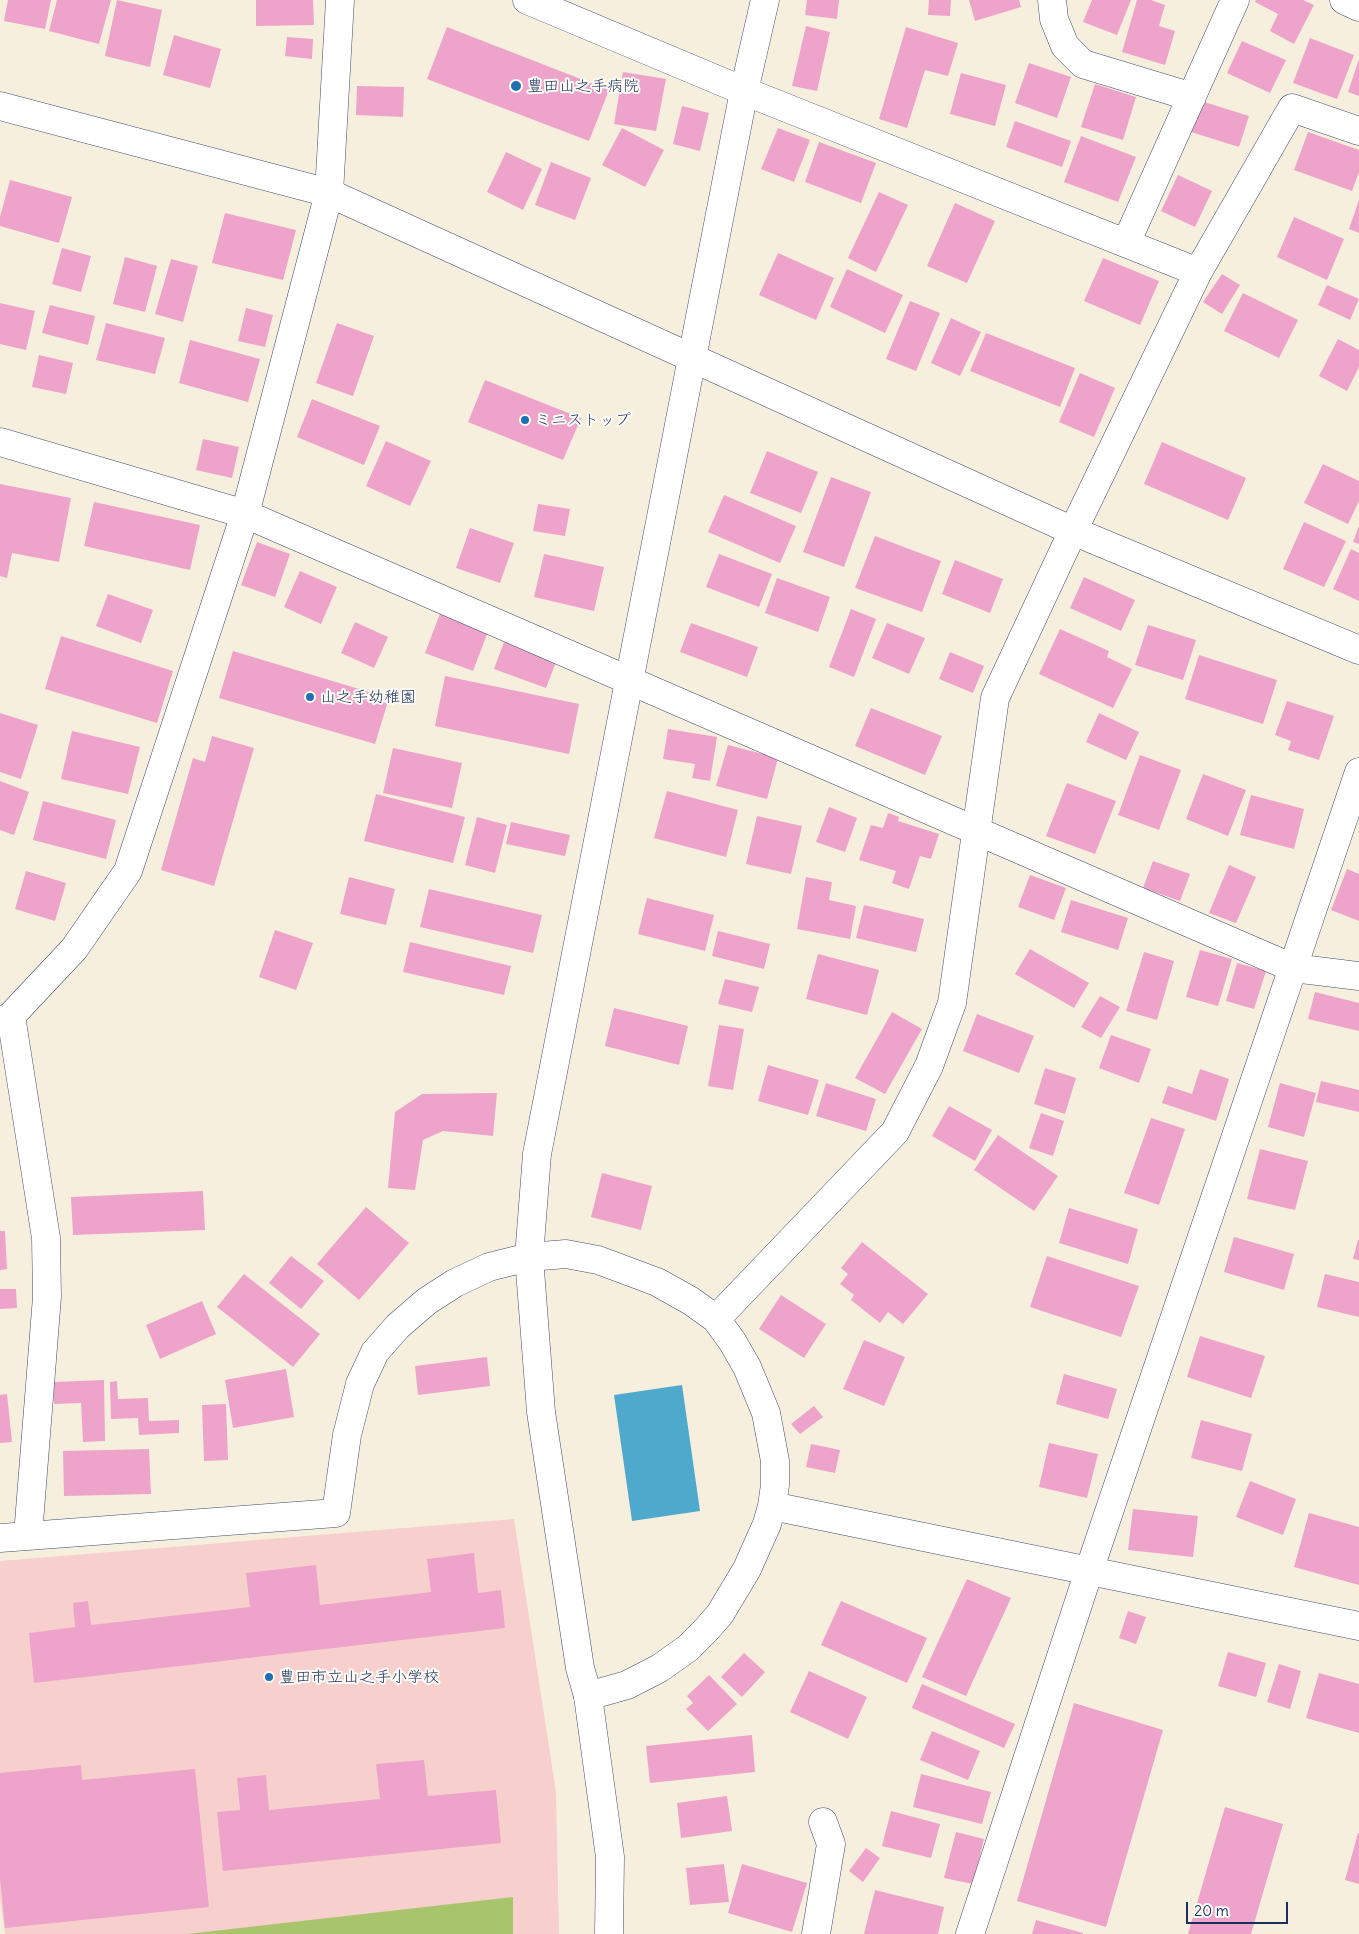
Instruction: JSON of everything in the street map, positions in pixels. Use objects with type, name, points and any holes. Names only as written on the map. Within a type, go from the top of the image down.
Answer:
[{"type":"street","points":[[28,1535],[47,1297],[46,1238],[6,1019],[74,950],[128,871],[246,514],[329,193],[340,0]]},
{"type":"street","points":[[527,0],[744,91],[1198,272]]},
{"type":"street","points":[[609,1934],[610,1857],[588,1696],[577,1648],[541,1412],[529,1257],[537,1154],[744,91],[765,0]]},
{"type":"street","points":[[1052,0],[1054,19],[1066,46],[1082,64],[1192,97]]},
{"type":"street","points":[[1126,243],[1234,0]]},
{"type":"street","points":[[1344,0],[1359,6]]},
{"type":"street","points":[[0,106],[329,193],[692,360],[1073,531],[1359,650]]},
{"type":"street","points":[[716,1319],[895,1132],[929,1066],[952,1003],[995,698],[1198,272],[1292,108],[1359,131]]},
{"type":"street","points":[[0,442],[246,514],[1293,968],[1359,976]]},
{"type":"street","points":[[970,1934],[1088,1571],[1359,772]]},
{"type":"street","points":[[0,1538],[336,1513],[347,1435],[360,1384],[375,1352],[398,1326],[428,1301],[454,1283],[489,1266],[529,1257],[566,1254],[598,1260],[658,1282],[716,1319],[732,1341],[747,1368],[766,1413],[775,1461],[772,1506],[748,1569],[720,1614],[688,1648],[660,1668],[627,1685],[588,1696]]},
{"type":"street","points":[[772,1506],[1359,1626]]},
{"type":"street","points":[[816,1934],[831,1844],[822,1822]]},
{"type":"shaded area","name":"豊田市立山之手小学校","points":[[514,1519],[556,1792],[559,1934],[5,1934],[0,1898],[0,1561]]},
{"type":"green space","points":[[513,1897],[513,1934],[187,1934]]},
{"type":"water","points":[[682,1385],[700,1511],[632,1521],[614,1395]]},
{"type":"building","points":[[8,0],[51,0],[45,29],[4,21]]},
{"type":"building","points":[[57,0],[111,0],[99,44],[49,31]]},
{"type":"building","points":[[117,0],[162,10],[150,67],[105,56]]},
{"type":"building","points":[[256,0],[313,0],[314,25],[256,26]]},
{"type":"building","points":[[807,0],[839,0],[837,19],[805,15]]},
{"type":"building","points":[[929,0],[951,0],[950,16],[928,15]]},
{"type":"building","points":[[969,0],[1019,0],[1021,7],[975,21]]},
{"type":"building","points":[[1092,0],[1131,0],[1117,35],[1083,22]]},
{"type":"building","points":[[1137,0],[1151,0],[1165,5],[1159,26],[1175,31],[1165,65],[1122,52]]},
{"type":"building","points":[[1256,0],[1303,0],[1314,5],[1294,44],[1270,31],[1278,14],[1255,2]]},
{"type":"building","points":[[806,26],[830,32],[817,91],[792,86]]},
{"type":"building","points":[[447,27],[609,90],[589,141],[427,79]]},
{"type":"building","points":[[906,27],[958,43],[948,76],[925,70],[907,128],[879,119]]},
{"type":"building","points":[[174,35],[221,49],[210,88],[163,75]]},
{"type":"building","points":[[287,37],[313,39],[312,59],[285,56]]},
{"type":"building","points":[[1310,38],[1354,55],[1337,99],[1293,83]]},
{"type":"building","points":[[1242,41],[1286,60],[1270,93],[1227,73]]},
{"type":"building","points":[[1359,59],[1359,96],[1348,92]]},
{"type":"building","points":[[1029,63],[1071,77],[1057,118],[1015,103]]},
{"type":"building","points":[[623,72],[666,79],[656,131],[614,124]]},
{"type":"building","points":[[961,73],[1006,85],[995,126],[950,114]]},
{"type":"building","points":[[1095,84],[1136,97],[1123,140],[1081,127]]},
{"type":"building","points":[[357,86],[404,87],[403,117],[356,115]]},
{"type":"building","points":[[1201,101],[1249,116],[1239,147],[1191,132]]},
{"type":"building","points":[[682,106],[709,113],[700,151],[673,144]]},
{"type":"building","points":[[1015,121],[1071,141],[1062,167],[1006,147]]},
{"type":"building","points":[[622,128],[664,150],[645,187],[602,165]]},
{"type":"building","points":[[778,128],[810,140],[794,182],[761,169]]},
{"type":"building","points":[[1308,132],[1359,150],[1359,172],[1352,191],[1294,170]]},
{"type":"building","points":[[1081,136],[1136,157],[1118,202],[1064,182]]},
{"type":"building","points":[[819,142],[876,163],[861,203],[805,182]]},
{"type":"building","points":[[506,152],[542,169],[523,210],[487,192]]},
{"type":"building","points":[[551,162],[591,178],[575,220],[535,205]]},
{"type":"building","points":[[1178,175],[1212,191],[1195,227],[1161,211]]},
{"type":"building","points":[[10,180],[72,197],[59,243],[0,226],[0,217]]},
{"type":"building","points":[[879,192],[908,205],[876,272],[848,258]]},
{"type":"building","points":[[1359,200],[1359,233],[1349,229]]},
{"type":"building","points":[[955,203],[995,221],[967,283],[927,266]]},
{"type":"building","points":[[225,213],[296,230],[283,280],[212,263]]},
{"type":"building","points":[[1294,217],[1344,239],[1327,280],[1277,257]]},
{"type":"building","points":[[62,248],[91,256],[81,292],[52,284]]},
{"type":"building","points":[[778,253],[834,278],[816,320],[759,295]]},
{"type":"building","points":[[125,257],[157,266],[145,312],[113,304]]},
{"type":"building","points":[[1103,258],[1159,281],[1140,325],[1084,301]]},
{"type":"building","points":[[171,259],[198,266],[183,322],[155,314]]},
{"type":"building","points":[[847,269],[903,295],[885,333],[830,307]]},
{"type":"building","points":[[1222,274],[1240,285],[1222,314],[1203,302]]},
{"type":"building","points":[[1327,285],[1359,299],[1350,320],[1318,305]]},
{"type":"building","points":[[1243,293],[1298,320],[1279,358],[1224,331]]},
{"type":"building","points":[[910,301],[940,313],[916,371],[886,359]]},
{"type":"building","points":[[0,303],[35,311],[26,350],[0,344]]},
{"type":"building","points":[[50,305],[95,316],[88,345],[42,333]]},
{"type":"building","points":[[246,308],[273,315],[265,347],[238,341]]},
{"type":"building","points":[[951,318],[981,332],[960,376],[931,363]]},
{"type":"building","points":[[106,323],[165,338],[155,374],[96,360]]},
{"type":"building","points":[[337,323],[374,336],[353,396],[316,383]]},
{"type":"building","points":[[986,333],[1075,368],[1060,407],[970,371]]},
{"type":"building","points":[[1338,339],[1359,350],[1359,367],[1347,391],[1319,376]]},
{"type":"building","points":[[190,340],[260,359],[248,402],[179,383]]},
{"type":"building","points":[[39,355],[73,363],[66,394],[32,387]]},
{"type":"building","points":[[1080,373],[1115,388],[1094,437],[1059,422]]},
{"type":"building","name":"ミニストップ","points":[[485,380],[581,418],[563,460],[468,422]]},
{"type":"building","points":[[312,399],[380,426],[364,465],[297,437]]},
{"type":"building","points":[[203,439],[239,447],[232,478],[196,470]]},
{"type":"building","points":[[386,441],[431,461],[410,506],[366,486]]},
{"type":"building","points":[[1162,442],[1246,478],[1228,520],[1144,484]]},
{"type":"building","points":[[767,451],[818,472],[801,513],[750,493]]},
{"type":"building","points":[[1323,464],[1359,481],[1359,501],[1348,524],[1304,503]]},
{"type":"building","points":[[831,477],[871,492],[844,567],[803,552]]},
{"type":"building","points":[[0,484],[71,498],[59,562],[12,553],[7,578],[0,576]]},
{"type":"building","points":[[724,495],[796,526],[780,563],[708,532]]},
{"type":"building","points":[[94,502],[200,525],[190,570],[84,546]]},
{"type":"building","points":[[538,504],[570,509],[565,536],[533,531]]},
{"type":"building","points":[[1304,522],[1346,541],[1324,587],[1283,569]]},
{"type":"building","points":[[1359,526],[1359,544],[1353,542]]},
{"type":"building","points":[[470,528],[514,543],[500,583],[456,568]]},
{"type":"building","points":[[875,536],[941,561],[922,612],[855,588]]},
{"type":"building","points":[[257,542],[290,554],[275,597],[241,585]]},
{"type":"building","points":[[1351,549],[1359,553],[1359,601],[1333,589]]},
{"type":"building","points":[[544,554],[604,567],[594,611],[534,597]]},
{"type":"building","points":[[719,554],[772,574],[759,607],[706,587]]},
{"type":"building","points":[[955,560],[1003,579],[990,613],[942,594]]},
{"type":"building","points":[[300,571],[337,587],[321,624],[284,607]]},
{"type":"building","points":[[1084,577],[1135,600],[1121,631],[1070,608]]},
{"type":"building","points":[[777,578],[830,597],[818,632],[765,613]]},
{"type":"building","points":[[108,594],[153,610],[141,643],[96,626]]},
{"type":"building","points":[[851,609],[876,619],[854,677],[829,667]]},
{"type":"building","points":[[441,611],[489,629],[473,671],[425,653]]},
{"type":"building","points":[[355,622],[388,637],[374,668],[341,653]]},
{"type":"building","points":[[691,623],[758,647],[747,677],[680,652]]},
{"type":"building","points":[[887,623],[925,638],[909,674],[872,658]]},
{"type":"building","points":[[1148,625],[1196,640],[1183,680],[1135,665]]},
{"type":"building","points":[[1060,629],[1109,651],[1107,657],[1132,669],[1113,708],[1039,674]]},
{"type":"building","points":[[61,636],[173,671],[157,723],[45,689]]},
{"type":"building","points":[[504,642],[556,662],[546,688],[494,669]]},
{"type":"building","points":[[233,651],[389,698],[375,744],[219,698]]},
{"type":"building","points":[[950,652],[984,666],[973,693],[939,679]]},
{"type":"building","points":[[1199,655],[1277,680],[1263,724],[1185,699]]},
{"type":"building","points":[[445,676],[579,704],[569,754],[435,726]]},
{"type":"building","points":[[1287,701],[1334,716],[1319,760],[1288,750],[1291,741],[1275,735]]},
{"type":"building","points":[[871,708],[942,736],[925,775],[855,746]]},
{"type":"building","points":[[0,713],[38,725],[21,779],[0,772]]},
{"type":"building","points":[[1099,713],[1139,732],[1126,760],[1086,742]]},
{"type":"building","points":[[668,729],[717,737],[710,781],[692,778],[695,764],[663,759]]},
{"type":"building","points":[[72,731],[140,747],[128,794],[61,779]]},
{"type":"building","points":[[212,736],[254,748],[214,886],[161,870],[193,758],[205,762]]},
{"type":"building","points":[[728,745],[778,758],[767,799],[716,786]]},
{"type":"building","points":[[393,748],[462,763],[452,808],[383,793]]},
{"type":"building","points":[[1140,755],[1181,770],[1159,830],[1118,815]]},
{"type":"building","points":[[1203,774],[1246,790],[1228,836],[1186,819]]},
{"type":"building","points":[[0,781],[29,792],[14,835],[0,830]]},
{"type":"building","points":[[1067,783],[1116,801],[1095,854],[1046,836]]},
{"type":"building","points":[[667,791],[738,810],[726,857],[654,838]]},
{"type":"building","points":[[376,794],[465,817],[453,863],[364,841]]},
{"type":"building","points":[[1251,795],[1304,809],[1294,849],[1240,835]]},
{"type":"building","points":[[43,801],[116,820],[106,859],[33,840]]},
{"type":"building","points":[[829,807],[857,818],[845,852],[816,842]]},
{"type":"building","points":[[888,813],[899,817],[898,821],[939,834],[931,859],[920,856],[909,889],[892,883],[896,871],[859,860],[871,825],[883,828]]},
{"type":"building","points":[[757,816],[802,826],[791,874],[746,864]]},
{"type":"building","points":[[477,817],[507,825],[495,873],[465,865]]},
{"type":"building","points":[[511,822],[570,835],[565,856],[506,844]]},
{"type":"building","points":[[1153,861],[1190,874],[1180,901],[1143,888]]},
{"type":"building","points":[[1229,865],[1256,877],[1236,923],[1209,913]]},
{"type":"building","points":[[1347,869],[1359,874],[1359,921],[1331,910]]},
{"type":"building","points":[[26,871],[66,883],[55,921],[15,909]]},
{"type":"building","points":[[1030,875],[1066,888],[1054,920],[1018,907]]},
{"type":"building","points":[[349,877],[395,889],[386,925],[340,914]]},
{"type":"building","points":[[806,877],[832,882],[829,900],[856,906],[850,939],[797,929]]},
{"type":"building","points":[[429,889],[542,915],[533,953],[420,927]]},
{"type":"building","points":[[647,898],[714,915],[705,951],[638,934]]},
{"type":"building","points":[[1071,900],[1128,918],[1118,950],[1061,932]]},
{"type":"building","points":[[864,905],[924,919],[916,952],[856,938]]},
{"type":"building","points":[[275,930],[313,943],[296,990],[259,977]]},
{"type":"building","points":[[718,931],[770,944],[764,969],[712,956]]},
{"type":"building","points":[[410,942],[511,966],[504,995],[403,972]]},
{"type":"building","points":[[1030,949],[1089,983],[1074,1008],[1015,974]]},
{"type":"building","points":[[1200,950],[1232,959],[1218,1006],[1186,997]]},
{"type":"building","points":[[1144,952],[1174,961],[1157,1020],[1126,1011]]},
{"type":"building","points":[[818,954],[879,970],[867,1015],[806,999]]},
{"type":"building","points":[[1237,963],[1266,971],[1254,1009],[1226,1001]]},
{"type":"building","points":[[725,979],[759,987],[752,1012],[718,1004]]},
{"type":"building","points":[[1315,992],[1359,1003],[1359,1031],[1308,1019]]},
{"type":"building","points":[[1100,996],[1120,1007],[1101,1038],[1081,1027]]},
{"type":"building","points":[[614,1008],[688,1026],[679,1065],[605,1046]]},
{"type":"building","points":[[892,1012],[922,1029],[885,1094],[855,1078]]},
{"type":"building","points":[[977,1014],[1034,1036],[1019,1073],[963,1051]]},
{"type":"building","points":[[719,1025],[744,1029],[733,1090],[708,1086]]},
{"type":"building","points":[[1111,1035],[1151,1049],[1139,1083],[1099,1068]]},
{"type":"building","points":[[768,1065],[819,1080],[808,1115],[758,1101]]},
{"type":"building","points":[[1045,1068],[1076,1078],[1065,1114],[1034,1104]]},
{"type":"building","points":[[1200,1069],[1229,1079],[1216,1121],[1162,1103],[1168,1086],[1192,1094]]},
{"type":"building","points":[[1321,1081],[1359,1090],[1359,1112],[1316,1102]]},
{"type":"building","points":[[826,1083],[876,1099],[866,1131],[816,1116]]},
{"type":"building","points":[[1280,1083],[1316,1093],[1304,1137],[1268,1127]]},
{"type":"building","points":[[497,1093],[493,1136],[443,1131],[423,1140],[415,1190],[388,1188],[395,1112],[422,1094]]},
{"type":"building","points":[[949,1106],[992,1130],[975,1161],[932,1136]]},
{"type":"building","points":[[1041,1113],[1064,1121],[1053,1156],[1029,1148]]},
{"type":"building","points":[[1151,1118],[1185,1129],[1159,1205],[1124,1193]]},
{"type":"building","points":[[998,1135],[1058,1176],[1034,1211],[974,1170]]},
{"type":"building","points":[[1260,1149],[1308,1161],[1295,1210],[1247,1199]]},
{"type":"building","points":[[602,1173],[652,1186],[641,1230],[591,1217]]},
{"type":"building","points":[[203,1191],[205,1230],[73,1235],[71,1197]]},
{"type":"building","points":[[366,1207],[409,1243],[359,1300],[317,1264]]},
{"type":"building","points":[[1069,1208],[1138,1229],[1128,1264],[1059,1243]]},
{"type":"building","points":[[0,1231],[5,1231],[7,1269],[0,1270]]},
{"type":"building","points":[[1234,1237],[1294,1254],[1284,1290],[1224,1272]]},
{"type":"building","points":[[1359,1240],[1359,1260],[1353,1259]]},
{"type":"building","points":[[862,1242],[928,1294],[903,1324],[888,1312],[880,1323],[851,1300],[854,1295],[840,1284],[848,1274],[841,1268]]},
{"type":"building","points":[[291,1256],[324,1281],[301,1309],[269,1283]]},
{"type":"building","points":[[1047,1256],[1139,1286],[1121,1337],[1030,1307]]},
{"type":"building","points":[[244,1274],[320,1334],[293,1367],[217,1307]]},
{"type":"building","points":[[1325,1274],[1359,1282],[1359,1317],[1317,1307]]},
{"type":"building","points":[[0,1289],[16,1289],[17,1308],[0,1309]]},
{"type":"building","points":[[781,1295],[826,1324],[804,1358],[759,1329]]},
{"type":"building","points":[[202,1301],[216,1334],[160,1359],[146,1325]]},
{"type":"building","points":[[1200,1336],[1265,1356],[1251,1398],[1187,1377]]},
{"type":"building","points":[[864,1340],[905,1357],[884,1406],[843,1389]]},
{"type":"building","points":[[487,1357],[490,1386],[418,1395],[415,1366]]},
{"type":"building","points":[[286,1369],[294,1417],[233,1428],[225,1380]]},
{"type":"building","points":[[1064,1374],[1117,1389],[1108,1419],[1056,1404]]},
{"type":"building","points":[[104,1380],[105,1441],[83,1442],[81,1403],[54,1404],[53,1382]]},
{"type":"building","points":[[117,1381],[118,1399],[148,1398],[149,1421],[179,1420],[179,1433],[139,1435],[138,1418],[111,1419],[110,1382]]},
{"type":"building","points":[[7,1394],[12,1442],[0,1443],[0,1395]]},
{"type":"building","points":[[226,1404],[228,1460],[204,1461],[202,1405]]},
{"type":"building","points":[[814,1406],[823,1417],[800,1434],[791,1424]]},
{"type":"building","points":[[1201,1420],[1252,1434],[1242,1471],[1191,1458]]},
{"type":"building","points":[[1049,1443],[1098,1454],[1087,1498],[1039,1487]]},
{"type":"building","points":[[811,1444],[840,1450],[835,1473],[806,1467]]},
{"type":"building","points":[[149,1449],[151,1494],[64,1496],[63,1451]]},
{"type":"building","points":[[1250,1481],[1296,1499],[1283,1535],[1236,1517]]},
{"type":"building","points":[[1133,1509],[1198,1516],[1193,1557],[1128,1550]]},
{"type":"building","points":[[1309,1513],[1359,1527],[1359,1585],[1294,1567]]},
{"type":"building","points":[[474,1553],[478,1593],[501,1590],[505,1628],[34,1683],[29,1633],[75,1627],[73,1603],[88,1601],[91,1625],[250,1607],[246,1573],[316,1565],[320,1605],[431,1592],[427,1559]]},
{"type":"building","points":[[967,1579],[1011,1598],[966,1696],[922,1677]]},
{"type":"building","points":[[841,1601],[927,1638],[907,1683],[821,1645]]},
{"type":"building","points":[[1128,1611],[1146,1617],[1136,1644],[1119,1638]]},
{"type":"building","points":[[1228,1652],[1266,1663],[1256,1697],[1218,1686]]},
{"type":"building","points":[[744,1653],[765,1672],[742,1697],[721,1677]]},
{"type":"building","points":[[1279,1664],[1301,1671],[1290,1709],[1267,1702]]},
{"type":"building","points":[[809,1671],[867,1697],[848,1739],[790,1712]]},
{"type":"building","points":[[1319,1673],[1359,1684],[1359,1733],[1306,1718]]},
{"type":"building","points":[[709,1675],[737,1704],[708,1731],[686,1709],[693,1703],[687,1696]]},
{"type":"building","points":[[922,1684],[1015,1724],[1004,1748],[912,1708]]},
{"type":"building","points":[[1074,1703],[1163,1730],[1106,1927],[1017,1901]]},
{"type":"building","points":[[932,1731],[980,1751],[968,1780],[920,1760]]},
{"type":"building","points":[[752,1735],[755,1772],[650,1783],[646,1746]]},
{"type":"building","points":[[424,1760],[428,1796],[496,1790],[501,1843],[223,1871],[217,1812],[240,1810],[237,1778],[266,1775],[269,1810],[380,1799],[376,1764]]},
{"type":"building","points":[[81,1765],[82,1780],[195,1769],[209,1907],[5,1928],[0,1878],[0,1773]]},
{"type":"building","points":[[921,1774],[991,1792],[982,1824],[913,1807]]},
{"type":"building","points":[[727,1796],[732,1831],[681,1838],[677,1803]]},
{"type":"building","points":[[1225,1807],[1283,1824],[1251,1934],[1188,1934]]},
{"type":"building","points":[[891,1811],[940,1824],[931,1858],[882,1846]]},
{"type":"building","points":[[956,1832],[984,1839],[973,1884],[944,1878]]},
{"type":"building","points":[[1359,1833],[1359,1884],[1345,1880]]},
{"type":"building","points":[[866,1848],[880,1858],[863,1882],[849,1871]]},
{"type":"building","points":[[724,1864],[729,1902],[690,1905],[686,1868]]},
{"type":"building","points":[[742,1864],[807,1883],[792,1932],[728,1913]]},
{"type":"building","points":[[875,1890],[944,1907],[938,1934],[864,1934]]},
{"type":"building","points":[[1036,1920],[1083,1933],[1083,1934],[1032,1934]]},
{"type":"place","name":"豊田山之手病院","points":[[516,86]]},
{"type":"place","name":"ミニストップ","points":[[525,420]]},
{"type":"place","name":"山之手幼稚園","points":[[310,697]]},
{"type":"place","name":"豊田市立山之手小学校","points":[[269,1677]]}]
